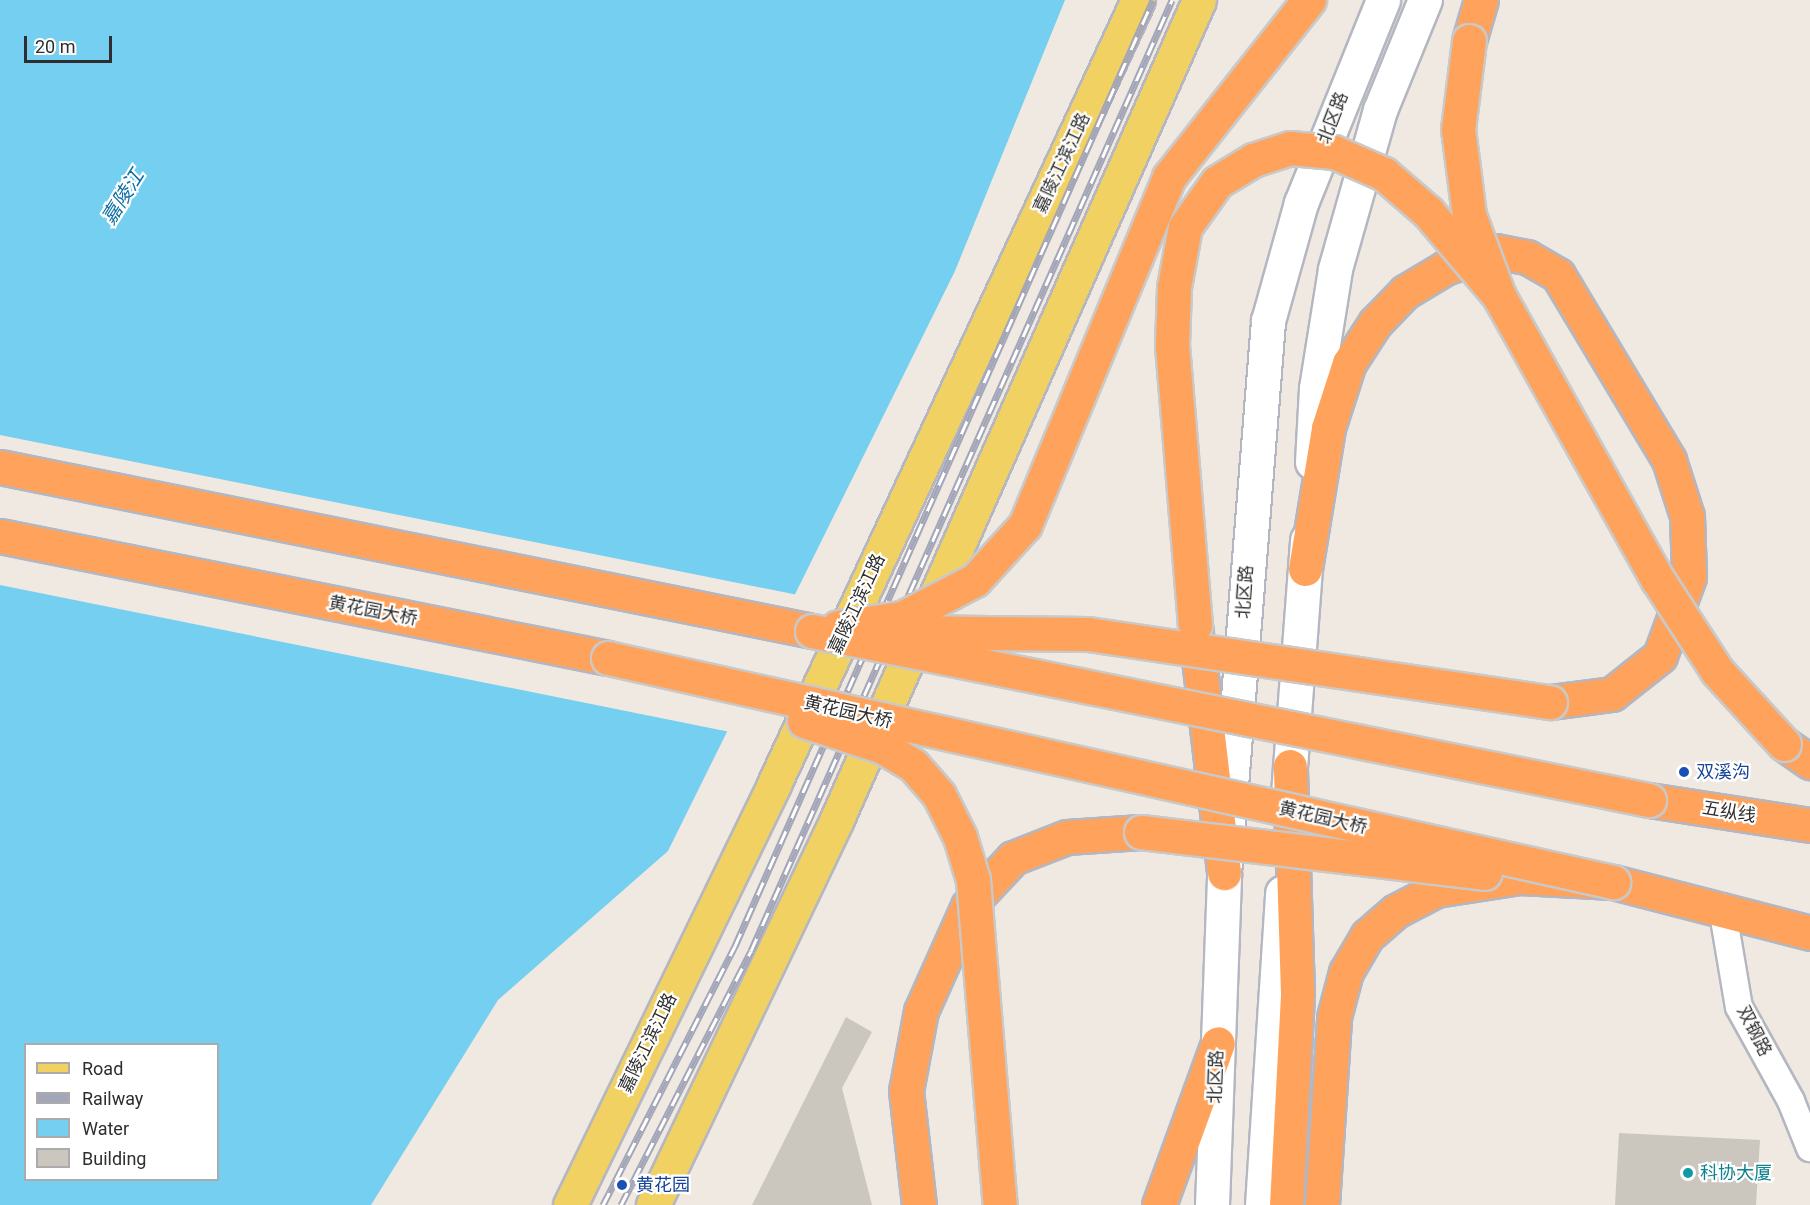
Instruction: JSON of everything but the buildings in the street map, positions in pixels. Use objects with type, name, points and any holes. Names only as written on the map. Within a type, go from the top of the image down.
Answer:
[{"type":"highway","points":[[812,631],[902,618],[975,580],[1025,525],[1169,177],[1309,0]]},
{"type":"highway","points":[[1481,0],[1470,41],[1458,129],[1469,215],[1499,296],[1658,580],[1717,671],[1797,753]]},
{"type":"highway","points":[[1224,873],[1194,625],[1172,345],[1174,287],[1185,227],[1217,182],[1252,160],[1290,148],[1334,152],[1384,174],[1428,212],[1499,296]]},
{"type":"highway","points":[[0,467],[812,631],[1089,634],[1550,702],[1612,694],[1660,656],[1689,577],[1687,516],[1669,460],[1558,275],[1527,257],[1495,251],[1445,268],[1405,292],[1375,323],[1349,363],[1328,428],[1305,569]]},
{"type":"highway","name":"黄花园大桥","points":[[0,536],[608,658],[1708,903]]},
{"type":"highway","name":"五纵线","points":[[812,631],[1649,800],[1810,825]]},
{"type":"highway","points":[[608,658],[883,747],[913,765],[939,795],[973,879],[1000,1205]]},
{"type":"highway","points":[[1286,1205],[1297,993],[1290,765]]},
{"type":"highway","points":[[918,1205],[906,1091],[921,1011],[968,906],[1014,858],[1067,837],[1141,832],[1520,877],[1613,882]]},
{"type":"highway","points":[[1322,1205],[1334,1017],[1346,972],[1367,936],[1396,911],[1436,890],[1520,877]]},
{"type":"highway","points":[[1708,903],[1810,933]]},
{"type":"highway","points":[[1158,1205],[1218,1044]]},
{"type":"main road","name":"嘉陵江滨江路","points":[[570,1205],[774,784],[1138,0]]},
{"type":"main road","points":[[653,1205],[837,819],[1199,0]]},
{"type":"main road","name":"北区路","points":[[1212,1205],[1224,873],[1268,321],[1282,259],[1325,136],[1383,0]]},
{"type":"main road","points":[[1350,211],[1380,110],[1425,0]]},
{"type":"main road","points":[[1262,1205],[1316,388],[1350,211],[1368,135],[1366,120],[1349,115],[1325,136]]},
{"type":"street","name":"双钢路","points":[[1708,903],[1739,1007],[1791,1101],[1810,1148]]},
{"type":"water","name":"嘉陵江","points":[[0,0],[1065,0],[955,271],[668,851],[498,1000],[371,1205],[0,1205]]},
{"type":"pier","points":[[0,435],[798,595],[730,732],[0,585]]},
{"type":"railway","points":[[603,1205],[735,946],[1153,0]]},
{"type":"railway","points":[[621,1205],[751,951],[1172,0]]},
{"type":"place","name":"双溪沟","points":[[1684,772]]},
{"type":"place","name":"科协大厦","points":[[1688,1173]]},
{"type":"place","name":"黄花园","points":[[622,1185]]}]
